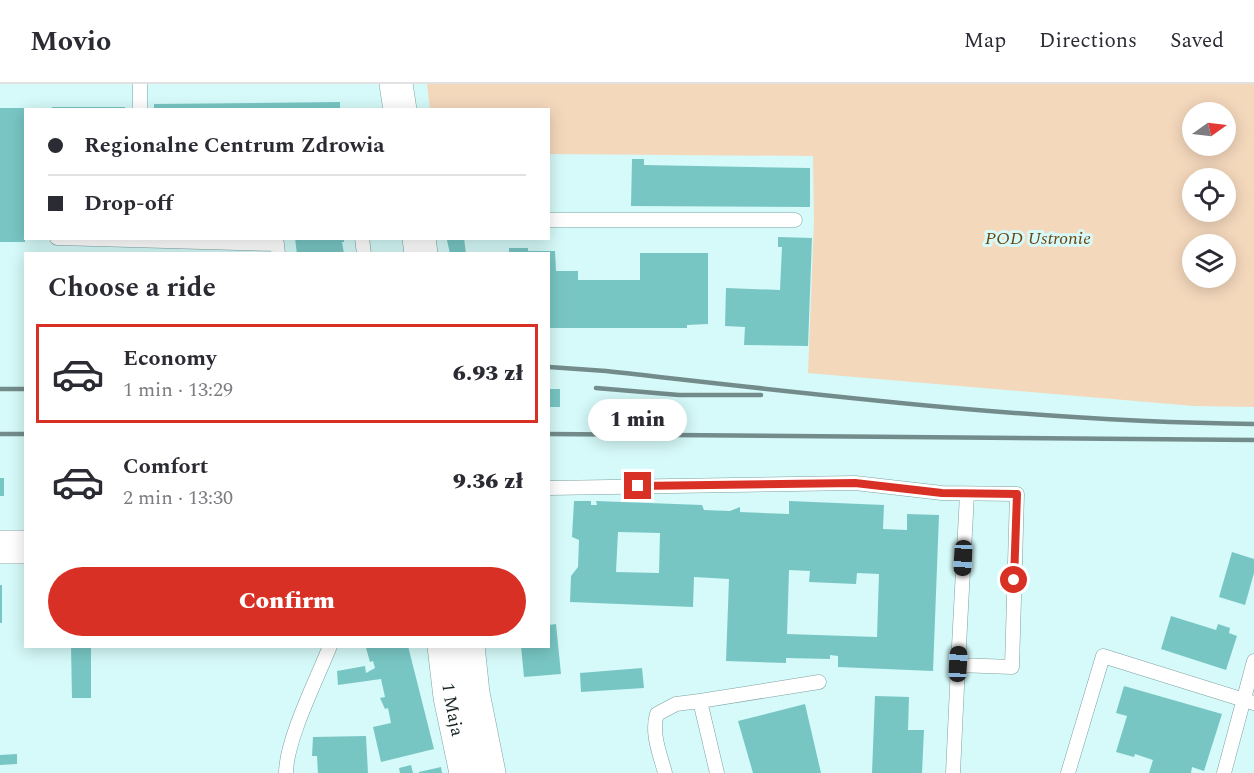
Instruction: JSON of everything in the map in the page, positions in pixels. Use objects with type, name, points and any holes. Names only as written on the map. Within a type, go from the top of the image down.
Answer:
[{"type":"street","points":[[396,84],[400,108]]},
{"type":"street","points":[[0,547],[24,547]]},
{"type":"street","name":"1 Maja","points":[[444,648],[450,697],[466,773]]},
{"type":"street","name":"1 Maja","points":[[468,648],[473,693],[489,773]]},
{"type":"lane","points":[[140,84],[140,108]]},
{"type":"lane","points":[[550,220],[795,220]]},
{"type":"lane","points":[[120,240],[277,245]]},
{"type":"lane","points":[[550,488],[855,483],[967,494],[1017,494],[1012,667],[958,664]]},
{"type":"lane","points":[[953,773],[967,494]]},
{"type":"lane","points":[[286,773],[286,764],[294,736],[329,648]]},
{"type":"lane","points":[[1068,773],[1103,656],[1249,702]]},
{"type":"lane","points":[[1224,773],[1249,702],[1254,661]]},
{"type":"lane","points":[[665,773],[654,723],[657,714],[676,704],[819,682]]},
{"type":"lane","points":[[700,701],[717,773]]},
{"type":"green space","name":"POD Ustronie","points":[[427,84],[1254,84],[1254,407],[1194,406],[808,373],[814,222],[813,156],[550,154],[550,108],[430,108]]},
{"type":"building","points":[[340,102],[340,108],[154,108],[154,104]]},
{"type":"building","points":[[52,107],[125,107],[125,108]]},
{"type":"building","points":[[0,108],[24,108],[25,242],[0,242]]},
{"type":"building","points":[[632,159],[644,159],[644,165],[810,168],[810,207],[631,206]]},
{"type":"building","points":[[778,237],[812,238],[808,346],[744,345],[745,327],[725,326],[726,288],[780,290],[782,247],[778,247]]},
{"type":"building","points":[[295,240],[344,240],[342,242],[344,252],[297,252]]},
{"type":"building","points":[[447,240],[464,240],[466,252],[450,252]]},
{"type":"building","points":[[509,248],[555,251],[556,271],[578,271],[578,280],[640,280],[640,253],[708,253],[708,324],[687,325],[687,328],[550,328],[550,252],[509,252]]},
{"type":"building","points":[[550,389],[560,389],[560,407],[550,407]]},
{"type":"building","points":[[0,478],[4,478],[4,496],[0,496]]},
{"type":"building","points":[[574,501],[591,501],[591,505],[597,505],[596,501],[702,505],[704,510],[730,511],[740,507],[740,512],[789,514],[789,501],[884,505],[883,529],[907,530],[907,514],[939,515],[933,671],[838,667],[838,656],[830,655],[830,659],[786,658],[786,663],[726,661],[729,579],[694,577],[693,607],[570,602],[571,576],[578,567],[579,540],[572,537]],"holes":[[[618,532],[660,533],[659,573],[616,572]],[[789,570],[810,571],[809,582],[856,584],[857,573],[879,574],[877,637],[787,634]]]},
{"type":"building","points":[[1232,552],[1254,559],[1254,573],[1245,605],[1219,597]]},
{"type":"building","points":[[0,585],[2,585],[2,623],[0,623]]},
{"type":"building","points":[[1171,616],[1216,630],[1218,624],[1230,628],[1229,633],[1237,636],[1226,670],[1161,649]]},
{"type":"building","points":[[556,624],[561,674],[524,677],[521,648],[550,648],[550,625]]},
{"type":"building","points":[[71,648],[91,648],[91,698],[72,698]]},
{"type":"building","points":[[366,648],[409,648],[434,749],[381,762],[373,727],[391,723],[388,708],[385,709],[380,698],[385,697],[381,679],[338,685],[337,671],[365,666],[366,673],[375,668],[373,661],[370,662]]},
{"type":"building","points":[[642,668],[644,688],[581,692],[580,673]]},
{"type":"building","points":[[1124,686],[1222,714],[1204,771],[1192,767],[1191,773],[1149,773],[1153,760],[1135,754],[1134,757],[1116,752],[1127,716],[1116,713]]},
{"type":"building","points":[[875,696],[909,697],[908,730],[924,730],[922,773],[872,773]]},
{"type":"building","points":[[805,704],[821,773],[753,773],[738,721]]},
{"type":"building","points":[[366,736],[368,773],[318,773],[317,756],[312,756],[313,737]]},
{"type":"building","points":[[17,754],[17,764],[0,765],[0,755]]},
{"type":"building","points":[[411,765],[413,773],[400,773],[399,768]]},
{"type":"building","points":[[441,767],[442,773],[419,773],[419,772]]},
{"type":"railway","points":[[550,367],[1011,413],[1254,424]]},
{"type":"railway","points":[[596,388],[679,395],[761,395]]},
{"type":"railway","points":[[0,389],[24,389]]},
{"type":"railway","points":[[0,434],[24,434]]},
{"type":"railway","points":[[550,434],[1254,440]]},
{"type":"route","points":[[638,486],[855,483],[942,493],[1017,494],[1014,580]]}]
